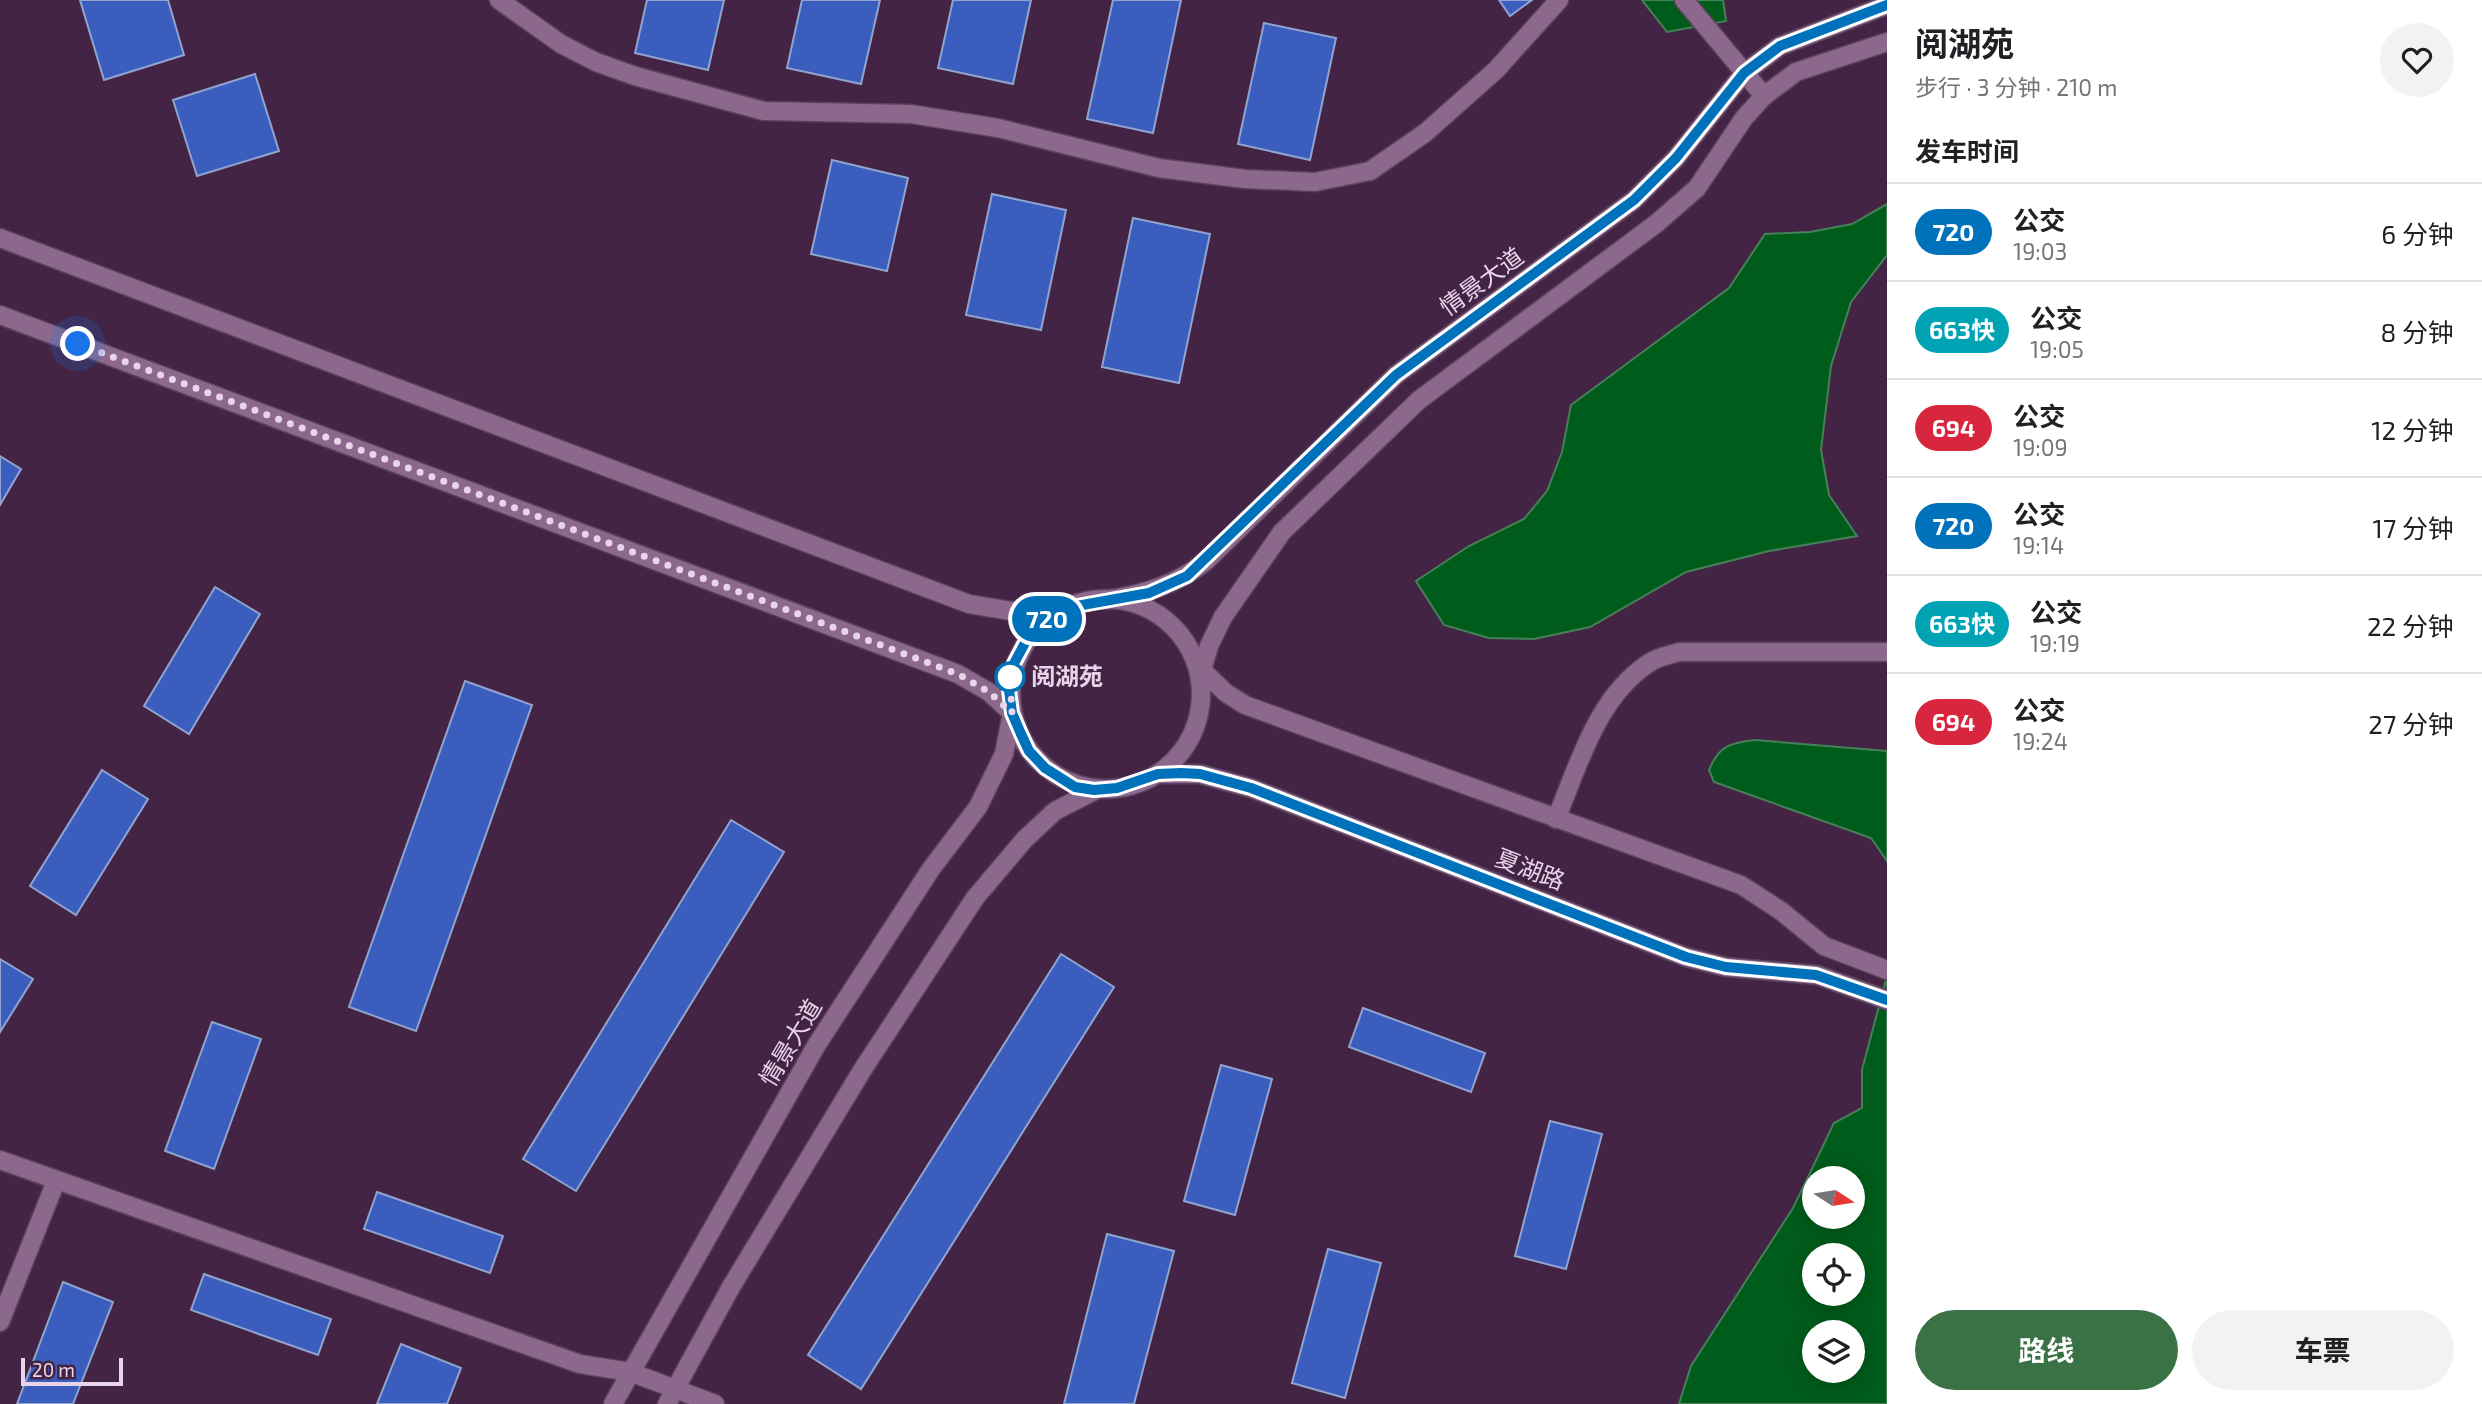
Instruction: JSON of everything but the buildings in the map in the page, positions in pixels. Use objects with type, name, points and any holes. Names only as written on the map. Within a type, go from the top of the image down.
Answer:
[{"type":"street","points":[[499,0],[561,44],[635,76],[764,111],[911,114],[998,128],[1159,168],[1245,179],[1315,182],[1370,171],[1425,133],[1496,70],[1559,0]]},
{"type":"street","points":[[1684,0],[1764,96]]},
{"type":"street","name":"情景大道","points":[[1106,600],[1149,593],[1187,576],[1206,561],[1396,375],[1634,200],[1676,158],[1744,73],[1780,46],[1887,5]]},
{"type":"street","points":[[1060,609],[1036,628],[1016,658],[1009,690],[1012,713],[1029,751],[1045,768],[1075,787],[1094,790],[1117,788],[1158,774],[1188,740],[1198,720],[1203,695],[1202,670],[1209,646],[1223,617],[1282,531],[1419,400],[1657,223],[1697,188],[1744,118],[1764,96],[1796,72],[1887,42]]},
{"type":"street","points":[[0,238],[969,604],[1011,611],[1060,609],[1106,600],[1136,606],[1173,623],[1185,637],[1202,670],[1226,693],[1245,705],[1741,885],[1781,911],[1824,946],[1882,968]]},
{"type":"street","points":[[0,315],[958,674],[989,692],[1012,713]]},
{"type":"street","points":[[1556,819],[1594,727],[1621,687],[1650,662],[1679,652],[1887,652]]},
{"type":"street","name":"情景大道","points":[[613,1404],[816,1046],[931,869],[978,807],[1004,754],[1012,713]]},
{"type":"street","name":"夏湖路","points":[[1158,774],[1200,774],[1271,794],[1686,957],[1726,967],[1816,975],[1887,1000]]},
{"type":"street","points":[[672,1396],[731,1287],[863,1069],[975,898],[1025,839],[1055,811],[1094,790]]},
{"type":"street","points":[[0,1160],[580,1364],[630,1372],[672,1396],[715,1404]]},
{"type":"street","points":[[0,1322],[56,1181]]},
{"type":"shaded area","points":[[1642,0],[1723,0],[1726,21],[1667,32]]},
{"type":"shaded area","points":[[1887,204],[1887,255],[1851,302],[1831,366],[1821,450],[1829,495],[1857,536],[1769,551],[1686,572],[1590,627],[1534,639],[1489,638],[1444,625],[1416,581],[1469,546],[1524,519],[1547,491],[1562,452],[1571,405],[1729,288],[1765,234],[1810,232],[1852,224]]},
{"type":"shaded area","points":[[1755,740],[1887,751],[1887,861],[1871,838],[1714,782],[1709,770],[1721,751],[1732,744]]},
{"type":"shaded area","points":[[1887,976],[1887,1404],[1679,1404],[1691,1366],[1793,1208],[1802,1189],[1802,1229],[1866,1228],[1866,1166],[1813,1166],[1834,1123],[1862,1108],[1862,1070]]},
{"type":"bus line","name":"720","points":[[1887,5],[1859,18],[1816,30],[1780,46],[1744,73],[1676,158],[1634,200],[1396,375],[1262,503],[1206,561],[1187,576],[1149,593],[1060,609],[1036,628],[1010,671],[1009,690],[1012,713],[1029,751],[1045,768],[1075,787],[1094,790],[1117,788],[1158,774],[1200,774],[1291,802],[1686,957],[1726,967],[1816,975],[1887,1000]]},
{"type":"place","name":"阅湖苑","points":[[1010,677]]},
{"type":"route","points":[[78,344],[958,674],[989,692],[1012,713],[1010,677]]}]
